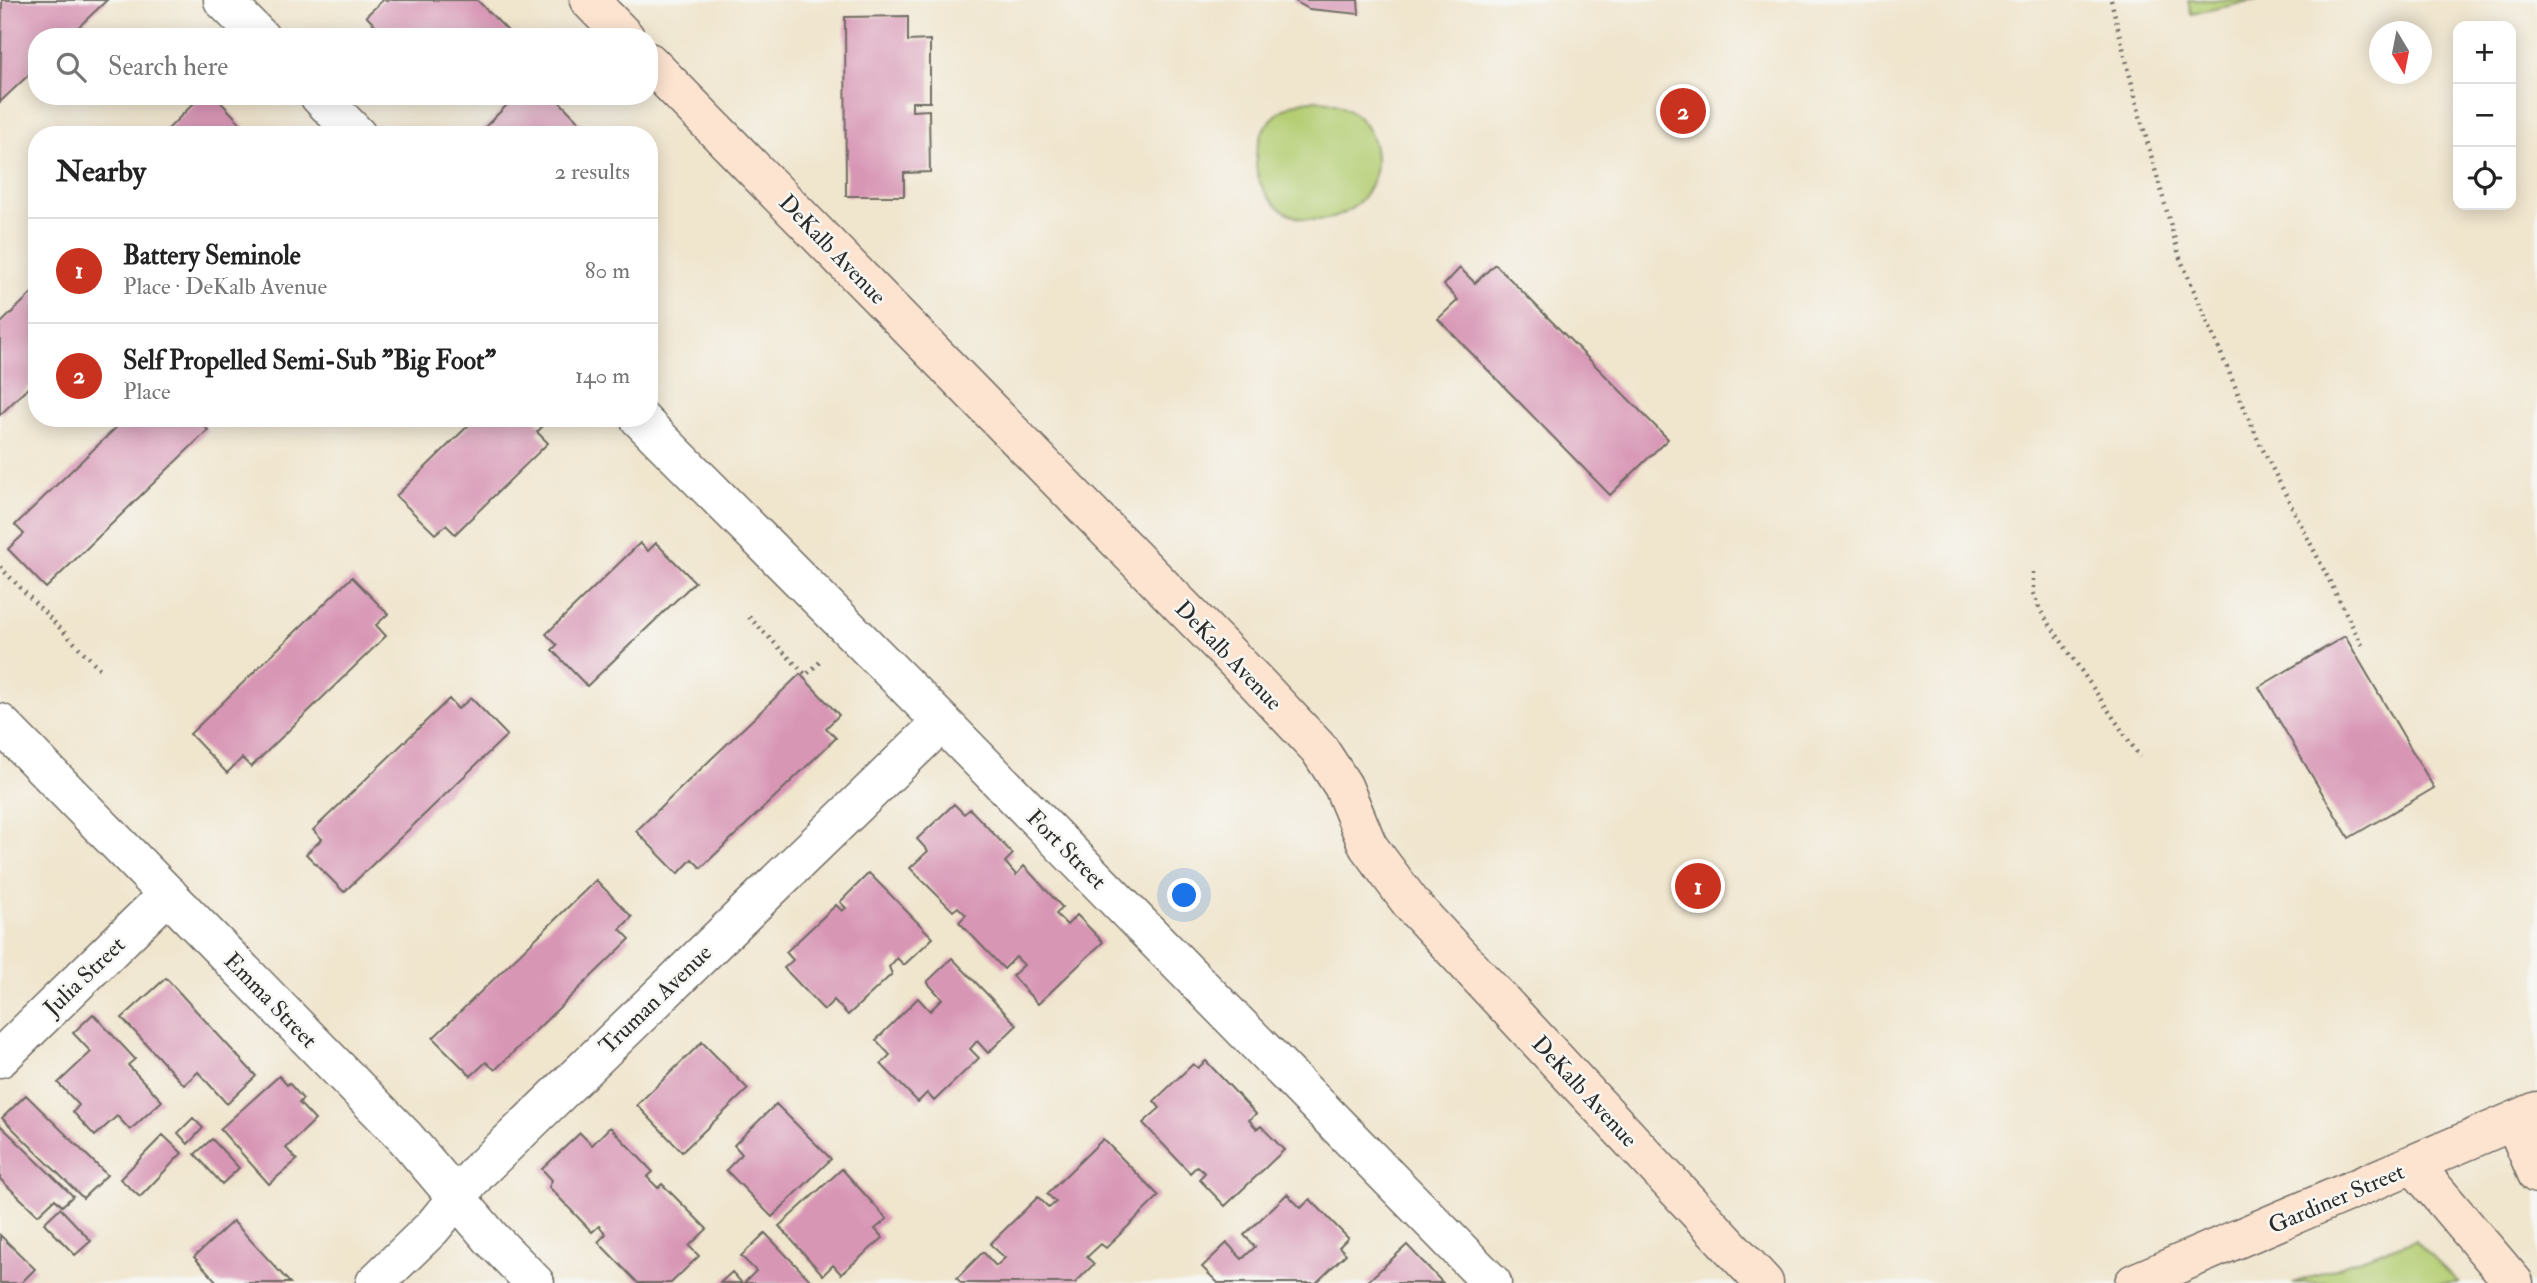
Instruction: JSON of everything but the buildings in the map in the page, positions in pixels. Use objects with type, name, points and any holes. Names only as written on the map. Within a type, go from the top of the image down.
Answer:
[{"type":"street","points":[[223,0],[251,28]]},
{"type":"street","points":[[589,0],[616,28]]},
{"type":"street","name":"DeKalb Avenue","points":[[658,71],[1319,749],[1343,786],[1368,846],[1413,906],[1764,1283]]},
{"type":"street","points":[[328,105],[348,126]]},
{"type":"street","name":"Fort Street","points":[[648,427],[942,722],[1492,1283]]},
{"type":"street","name":"Truman Avenue","points":[[375,1283],[432,1228],[478,1172],[942,722]]},
{"type":"street","name":"Emma Street","points":[[0,723],[405,1137],[490,1237],[535,1283]]},
{"type":"street","name":"Julia Street","points":[[0,1058],[168,894]]},
{"type":"street","points":[[2525,1116],[2537,1174]]},
{"type":"street","name":"Gardiner Street","points":[[2134,1283],[2525,1116]]},
{"type":"street","points":[[2414,1165],[2514,1283]]},
{"type":"path","points":[[2111,0],[2180,258],[2259,442],[2364,649]]},
{"type":"path","points":[[0,567],[101,670]]},
{"type":"path","points":[[2033,572],[2033,593],[2040,610],[2140,757]]},
{"type":"path","points":[[749,617],[806,675],[827,654]]},
{"type":"green space","points":[[2188,0],[2256,0],[2191,14]]},
{"type":"green space","points":[[1316,100],[1339,104],[1359,117],[1372,137],[1376,160],[1372,183],[1359,203],[1339,216],[1316,220],[1293,216],[1273,203],[1260,183],[1256,160],[1260,137],[1273,117],[1293,104]]},
{"type":"green space","points":[[2415,1240],[2459,1283],[2293,1283]]},
{"type":"place","name":"Self Propelled Semi-Sub \"Big Foot\"","points":[[1683,111]]},
{"type":"place","name":"Battery Seminole","points":[[1698,886]]}]
